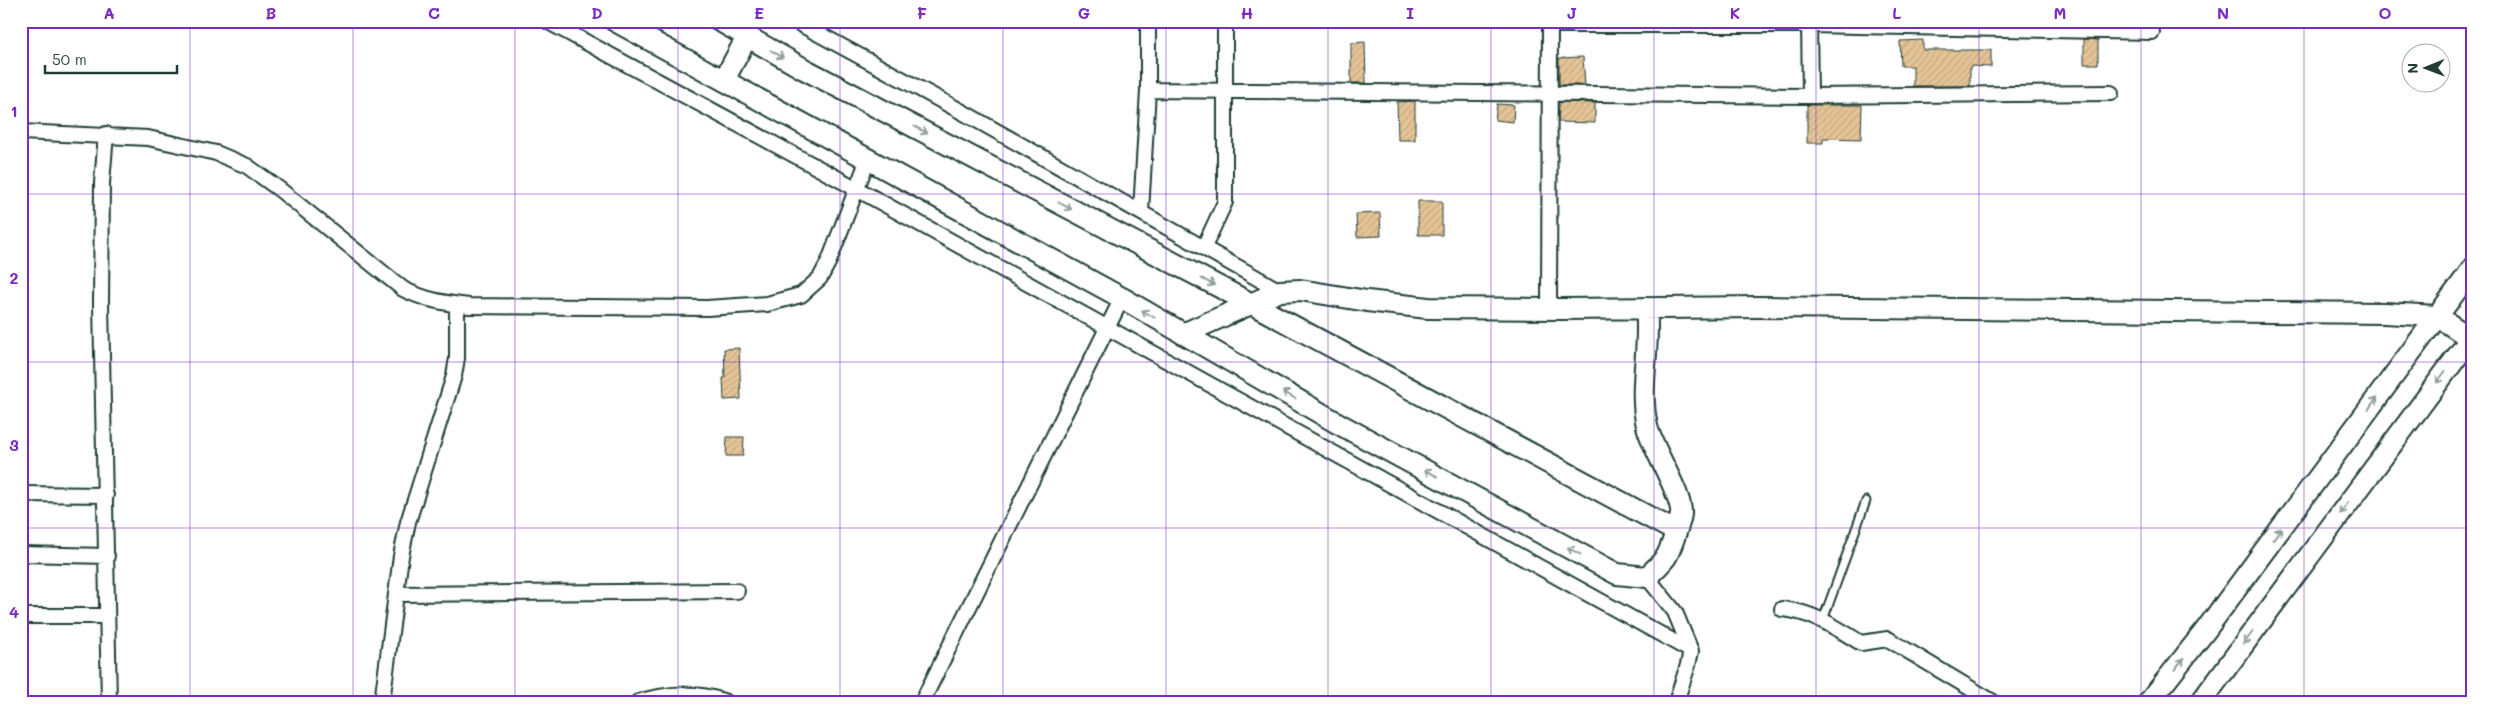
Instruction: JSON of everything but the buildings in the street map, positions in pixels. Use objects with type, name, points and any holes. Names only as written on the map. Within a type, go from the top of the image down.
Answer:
[{"type":"street","points":[[547,21],[1108,327],[1690,651]]},
{"type":"street","points":[[615,21],[1122,298],[1339,424],[1617,574],[1647,577],[1676,612],[1690,651],[1688,665],[1676,702]]},
{"type":"street","points":[[720,21],[804,69],[1675,531]]},
{"type":"street","points":[[795,21],[1280,291]]},
{"type":"street","points":[[1141,212],[1148,90],[1148,21]]},
{"type":"street","points":[[1204,247],[1224,202],[1225,21]]},
{"type":"street","points":[[1550,309],[1550,23],[1809,23],[2152,32]]},
{"type":"street","points":[[1809,23],[1810,96]]},
{"type":"street","points":[[724,80],[747,37]]},
{"type":"street","points":[[1148,90],[1550,92],[1810,96],[2111,93]]},
{"type":"street","points":[[21,132],[106,134],[184,144],[216,153],[247,166],[403,289],[420,298],[457,305],[707,308],[784,301],[800,295],[820,278],[829,261],[868,159]]},
{"type":"street","points":[[106,134],[101,226],[109,702]]},
{"type":"street","points":[[2149,702],[2205,631],[2473,268]]},
{"type":"street","points":[[1183,334],[1280,291],[1317,292],[1367,301],[1428,308],[2149,310],[2437,316],[2471,336],[2201,702]]},
{"type":"street","points":[[922,702],[1122,298]]},
{"type":"street","points":[[382,702],[396,594],[408,522],[454,376],[457,358],[457,305]]},
{"type":"street","points":[[1646,308],[1648,325],[1644,400],[1646,424],[1651,442],[1670,480],[1680,506],[1681,514],[1666,557],[1647,577]]},
{"type":"street","points":[[21,494],[106,494]]},
{"type":"street","points":[[21,554],[107,556]]},
{"type":"street","points":[[396,594],[737,591]]},
{"type":"street","points":[[1782,609],[1801,611],[1823,620],[1861,643],[1888,639],[1993,702]]},
{"type":"street","points":[[21,616],[107,616]]},
{"type":"street","points":[[638,702],[659,696],[690,694],[706,696],[726,702]]},
{"type":"lane","points":[[1823,620],[1866,501]]}]
